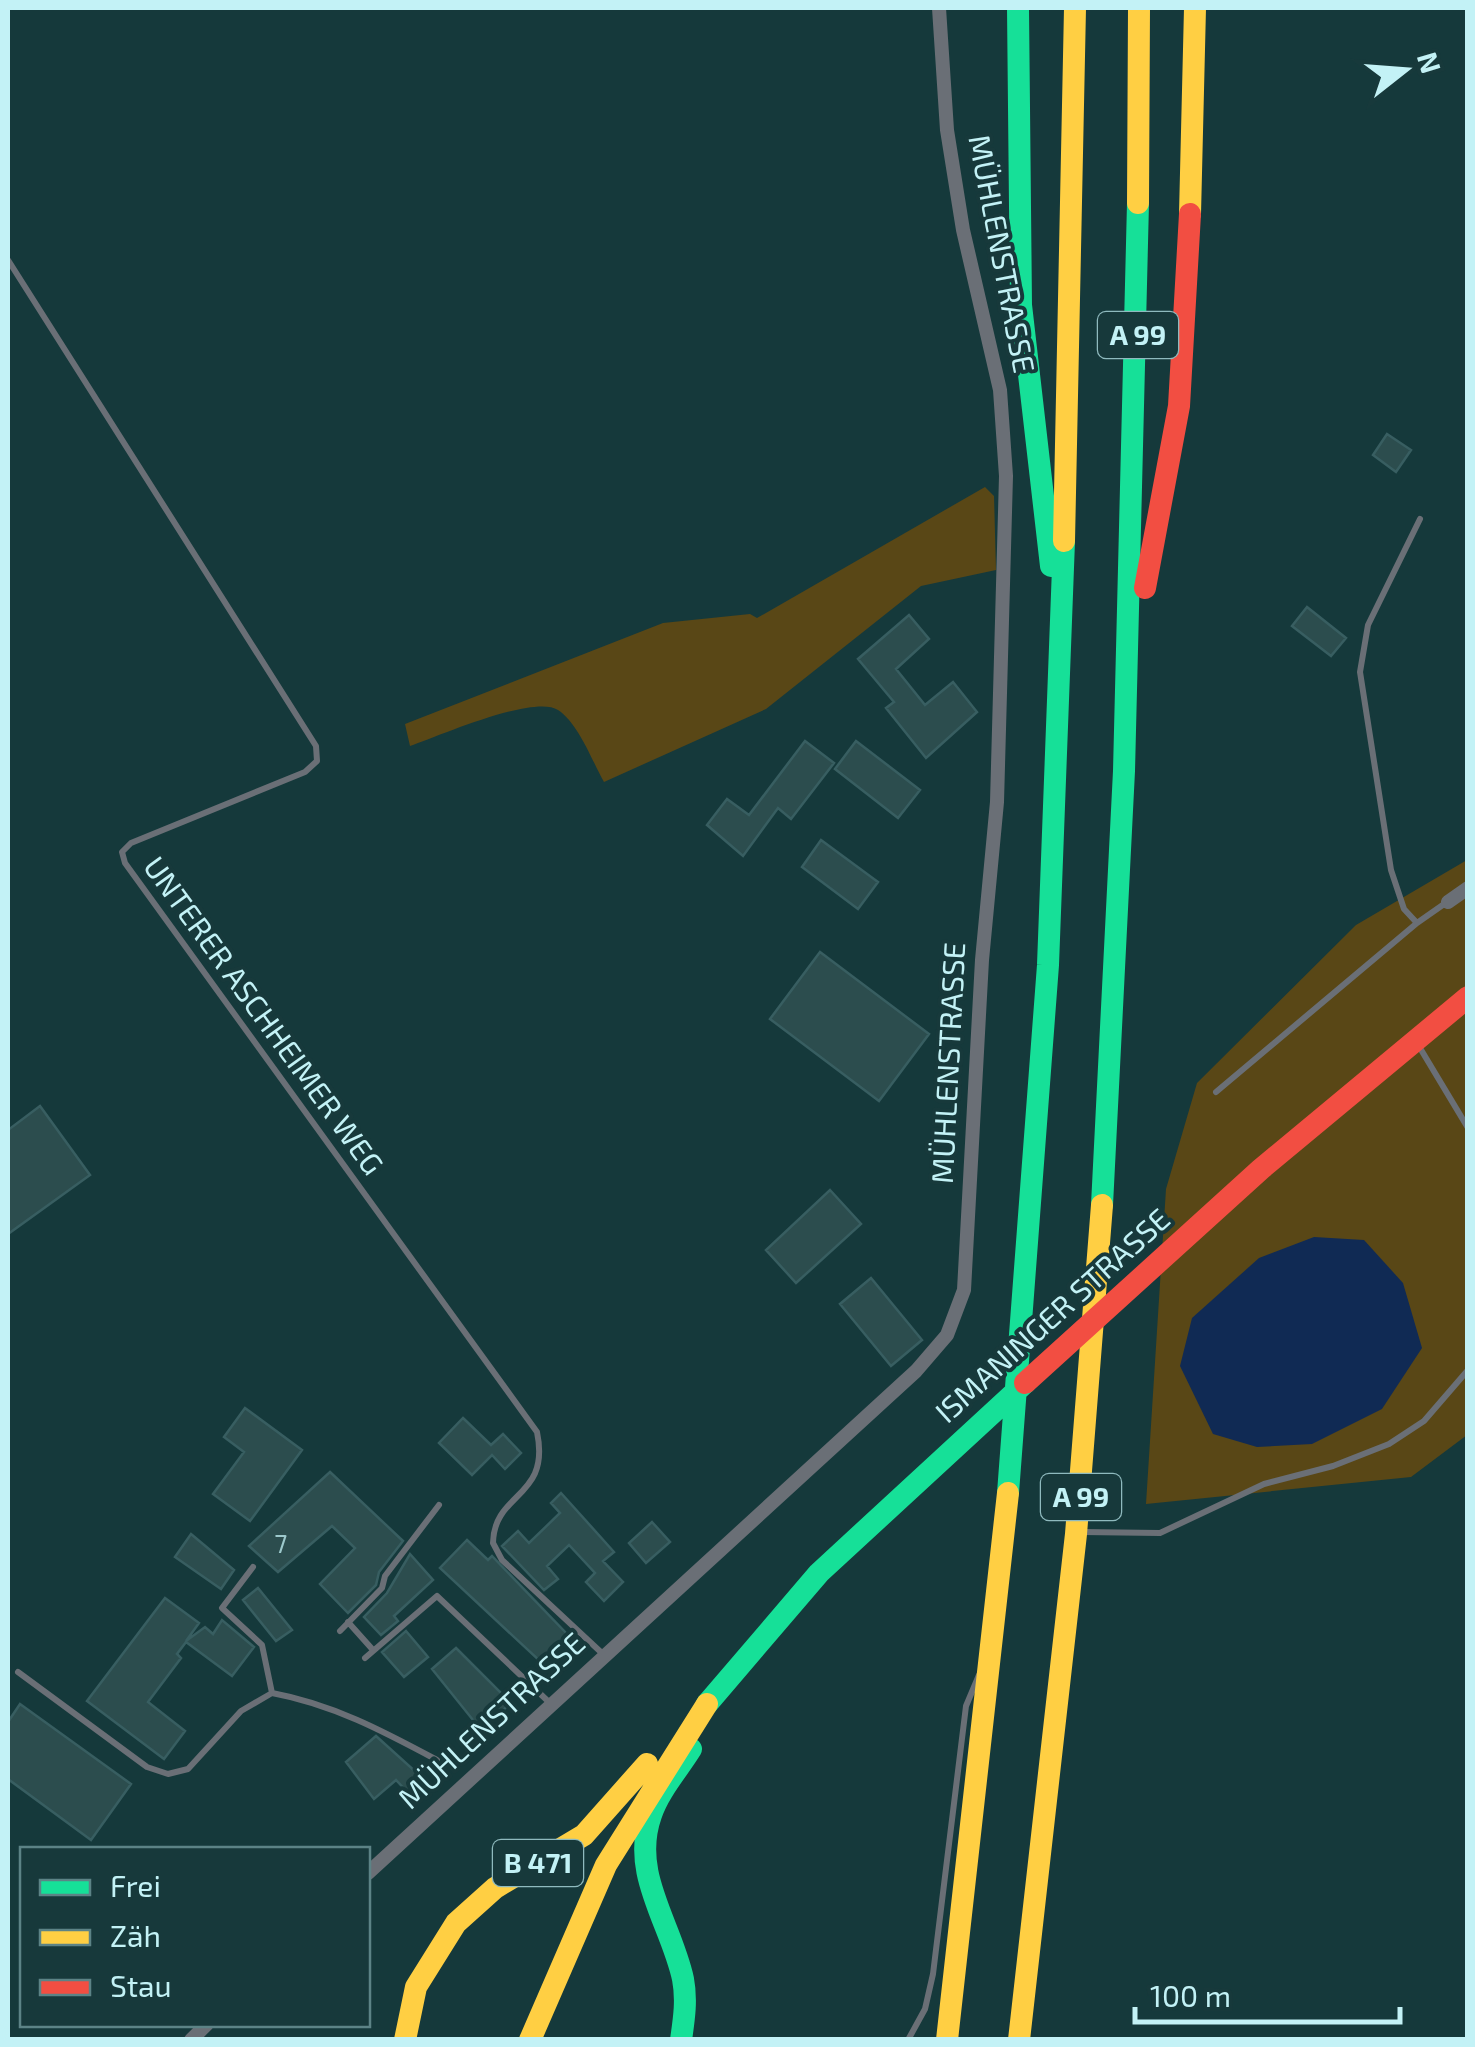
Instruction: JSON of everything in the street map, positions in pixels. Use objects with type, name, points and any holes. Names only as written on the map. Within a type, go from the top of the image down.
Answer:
[{"type":"main road","points":[[1018,8],[1021,305],[1062,655]]},
{"type":"main road","name":"A 99","points":[[946,2040],[998,1632],[1041,1086],[1062,655],[1074,8]]},
{"type":"main road","name":"A 99","points":[[1019,2040],[1078,1532],[1131,662],[1139,8]]},
{"type":"main road","points":[[1131,662],[1180,406],[1193,166],[1195,8]]},
{"type":"main road","name":"ISMANINGER STRASSE","points":[[705,1706],[795,1598],[901,1496],[1226,1199],[1414,1038],[1468,998]]},
{"type":"main road","points":[[530,2040],[564,1949],[622,1831],[705,1706]]},
{"type":"main road","name":"B 471","points":[[404,2040],[406,2015],[423,1968],[449,1928],[479,1899],[568,1847],[599,1823],[623,1798],[672,1728],[705,1706]]},
{"type":"main road","name":"B 471","points":[[681,2040],[687,1985],[678,1952],[650,1892],[644,1850],[651,1817],[696,1741],[705,1706]]},
{"type":"street","name":"MÜHLENSTRASSE","points":[[370,1871],[916,1370],[947,1336],[964,1290],[982,960],[998,802],[1006,476],[1000,390],[963,230],[948,130],[939,8]]},
{"type":"street","points":[[1448,902],[1468,888]]},
{"type":"lane","name":"UNTERER ASCHHEIMER WEG","points":[[8,260],[316,746],[318,761],[305,772],[131,843],[122,852],[124,863],[537,1432],[542,1455],[538,1474],[501,1515],[493,1542],[502,1560],[604,1655]]},
{"type":"lane","points":[[1418,923],[1404,909],[1390,870],[1360,672],[1368,625],[1420,519]]},
{"type":"lane","points":[[1216,1092],[1448,902]]},
{"type":"lane","points":[[1414,1038],[1468,1128]]},
{"type":"lane","points":[[1078,1532],[1160,1533],[1264,1484],[1333,1466],[1389,1444],[1424,1421],[1468,1370]]},
{"type":"lane","points":[[340,1631],[382,1588],[384,1576],[439,1505]]},
{"type":"lane","points":[[253,1566],[222,1608],[262,1645],[272,1693]]},
{"type":"lane","points":[[365,1658],[437,1596],[552,1705]]},
{"type":"lane","points":[[348,1622],[373,1650]]},
{"type":"lane","points":[[908,2040],[925,2009],[934,1974],[966,1706],[998,1632]]},
{"type":"lane","points":[[18,1672],[147,1766],[168,1774],[188,1770],[241,1711],[272,1693],[307,1700],[366,1722],[437,1760]]},
{"type":"shaded area","points":[[985,487],[994,496],[996,570],[921,586],[766,709],[604,782],[566,716],[546,707],[508,712],[410,746],[405,724],[663,623],[750,614],[757,618]]},
{"type":"shaded area","points":[[1467,860],[1467,1435],[1411,1477],[1146,1504],[1166,1189],[1197,1083],[1356,925]]},
{"type":"water","points":[[1314,1237],[1364,1240],[1403,1283],[1422,1348],[1382,1409],[1312,1444],[1257,1447],[1213,1434],[1180,1366],[1192,1318],[1259,1258]]},
{"type":"building","points":[[1387,434],[1411,450],[1396,472],[1373,455]]},
{"type":"building","points":[[1307,607],[1346,638],[1331,656],[1292,626]]},
{"type":"building","points":[[909,615],[929,639],[896,669],[925,705],[953,682],[977,712],[926,758],[886,708],[894,702],[858,659]]},
{"type":"building","points":[[805,741],[834,763],[791,819],[778,808],[743,856],[707,825],[727,799],[749,815]]},
{"type":"building","points":[[856,741],[920,790],[898,818],[835,769]]},
{"type":"building","points":[[821,840],[878,882],[858,909],[802,867]]},
{"type":"building","points":[[820,952],[929,1034],[879,1101],[770,1019]]},
{"type":"building","points":[[40,1106],[90,1175],[8,1234],[8,1130]]},
{"type":"building","points":[[830,1190],[861,1224],[796,1283],[766,1250]]},
{"type":"building","points":[[871,1278],[922,1340],[891,1366],[840,1304]]},
{"type":"building","points":[[245,1408],[302,1450],[250,1521],[213,1494],[244,1452],[224,1437]]},
{"type":"building","points":[[463,1418],[491,1445],[503,1434],[521,1453],[505,1469],[492,1455],[472,1475],[439,1443]]},
{"type":"building","points":[[330,1472],[403,1541],[379,1572],[376,1585],[348,1613],[320,1584],[355,1548],[332,1526],[278,1572],[249,1546]]},
{"type":"building","points":[[561,1493],[614,1552],[603,1561],[623,1582],[604,1601],[586,1582],[595,1573],[569,1545],[547,1566],[558,1579],[544,1590],[502,1546],[518,1531],[529,1543],[560,1513],[551,1503]]},
{"type":"building","points":[[652,1522],[670,1542],[646,1563],[629,1543]]},
{"type":"building","points":[[191,1534],[234,1570],[221,1589],[175,1557]]},
{"type":"building","points":[[467,1540],[488,1560],[492,1556],[567,1634],[542,1663],[440,1568]]},
{"type":"building","points":[[410,1554],[433,1580],[394,1616],[398,1621],[381,1635],[364,1617],[387,1593]]},
{"type":"building","points":[[258,1588],[292,1630],[276,1641],[243,1600]]},
{"type":"building","points":[[165,1598],[199,1623],[186,1641],[205,1627],[213,1634],[222,1620],[254,1647],[232,1676],[186,1642],[177,1654],[181,1658],[148,1702],[185,1731],[164,1759],[87,1701]]},
{"type":"building","points":[[406,1631],[428,1657],[404,1677],[382,1652]]},
{"type":"building","points":[[456,1648],[511,1703],[481,1730],[432,1669]]},
{"type":"building","points":[[20,1704],[131,1784],[91,1840],[8,1779],[8,1722]]},
{"type":"building","points":[[376,1736],[428,1783],[412,1797],[396,1780],[374,1799],[346,1762]]},
{"type":"traffic: fast","points":[[1018,8],[1021,305],[1051,566]]},
{"type":"traffic: fast","points":[[1102,1205],[1124,771],[1138,203]]},
{"type":"traffic: fast","points":[[1008,1493],[1048,965],[1064,541]]},
{"type":"traffic: fast","points":[[707,1704],[819,1573],[1025,1383]]},
{"type":"traffic: fast","points":[[681,2040],[683,1979],[645,1858],[651,1815],[691,1749]]},
{"type":"traffic: slow","points":[[1064,541],[1075,8]]},
{"type":"traffic: slow","points":[[1138,203],[1139,8]]},
{"type":"traffic: slow","points":[[1190,214],[1195,8]]},
{"type":"traffic: slow","points":[[1019,2040],[1076,1534],[1102,1205]]},
{"type":"traffic: slow","points":[[947,2040],[1008,1493]]},
{"type":"traffic: slow","points":[[530,2040],[606,1865],[707,1704]]},
{"type":"traffic: slow","points":[[405,2040],[416,1987],[456,1923],[495,1888],[584,1835],[647,1764]]},
{"type":"traffic: jam","points":[[1145,588],[1179,406],[1190,214]]},
{"type":"traffic: jam","points":[[1025,1383],[1261,1169],[1468,997]]}]
